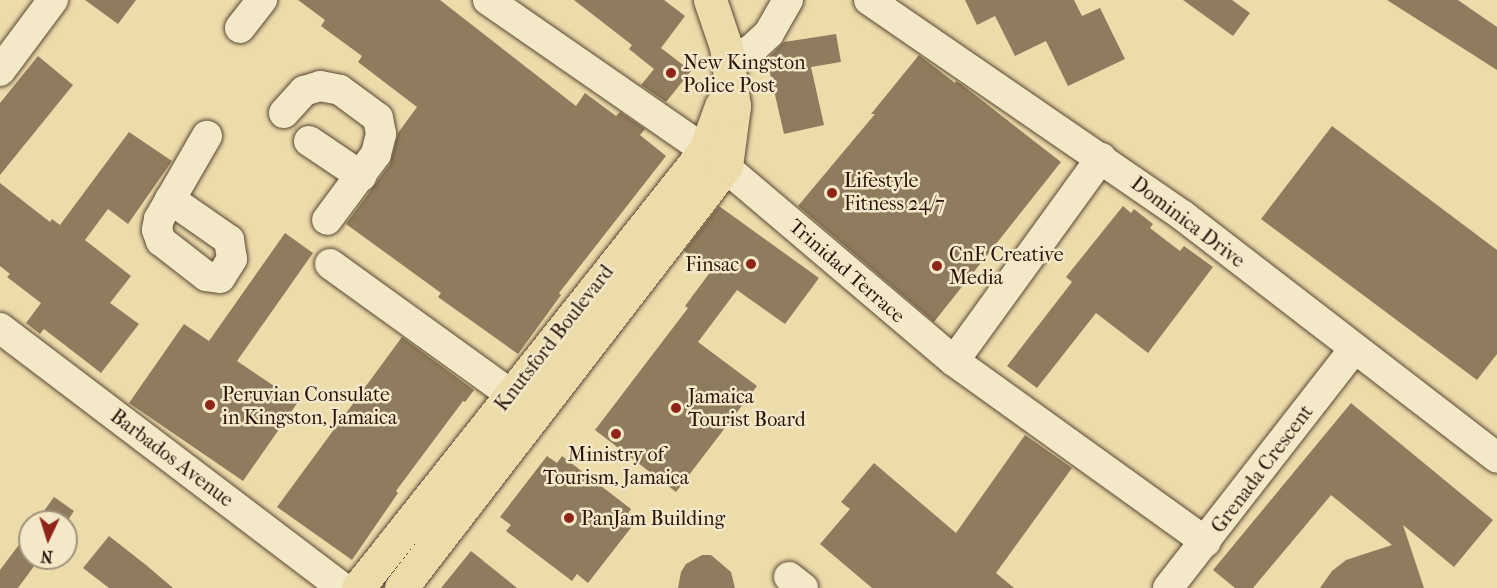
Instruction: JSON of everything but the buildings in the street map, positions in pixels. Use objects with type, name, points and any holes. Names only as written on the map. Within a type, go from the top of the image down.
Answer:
[{"type":"main road","points":[[710,0],[726,47],[734,105],[715,158]]},
{"type":"main road","name":"Knutsford Boulevard","points":[[358,588],[510,394],[715,158]]},
{"type":"main road","name":"Knutsford Boulevard","points":[[401,588],[715,158]]},
{"type":"street","points":[[0,71],[52,0]]},
{"type":"street","points":[[240,28],[262,0]]},
{"type":"street","name":"Trinidad Terrace","points":[[488,0],[715,158],[954,361],[1206,542]]},
{"type":"street","points":[[729,70],[769,33],[788,0]]},
{"type":"street","name":"Dominica Drive","points":[[869,0],[1182,215],[1497,458]]},
{"type":"street","points":[[285,113],[304,91],[320,86],[340,90],[378,118],[381,134],[376,154],[327,220]]},
{"type":"street","points":[[170,199],[207,136]]},
{"type":"street","points":[[309,141],[361,176]]},
{"type":"street","points":[[954,361],[1101,158]]},
{"type":"street","points":[[330,264],[510,394]]},
{"type":"street","name":"Barbados Avenue","points":[[0,328],[343,588]]},
{"type":"street","name":"Grenada Crescent","points":[[1168,588],[1206,542],[1354,348]]},
{"type":"place","name":"New Kingston Police Post","points":[[671,73]]},
{"type":"place","name":"Lifestyle Fitness 24/7","points":[[832,193]]},
{"type":"place","name":"Finsac","points":[[751,264]]},
{"type":"place","name":"CnE Creative Media","points":[[937,266]]},
{"type":"place","name":"Peruvian Consulate in Kingston, Jamaica","points":[[210,405]]},
{"type":"place","name":"Jamaica Tourist Board","points":[[676,408]]},
{"type":"place","name":"Ministry of Tourism, Jamaica","points":[[616,434]]},
{"type":"place","name":"PanJam Building","points":[[569,518]]}]
